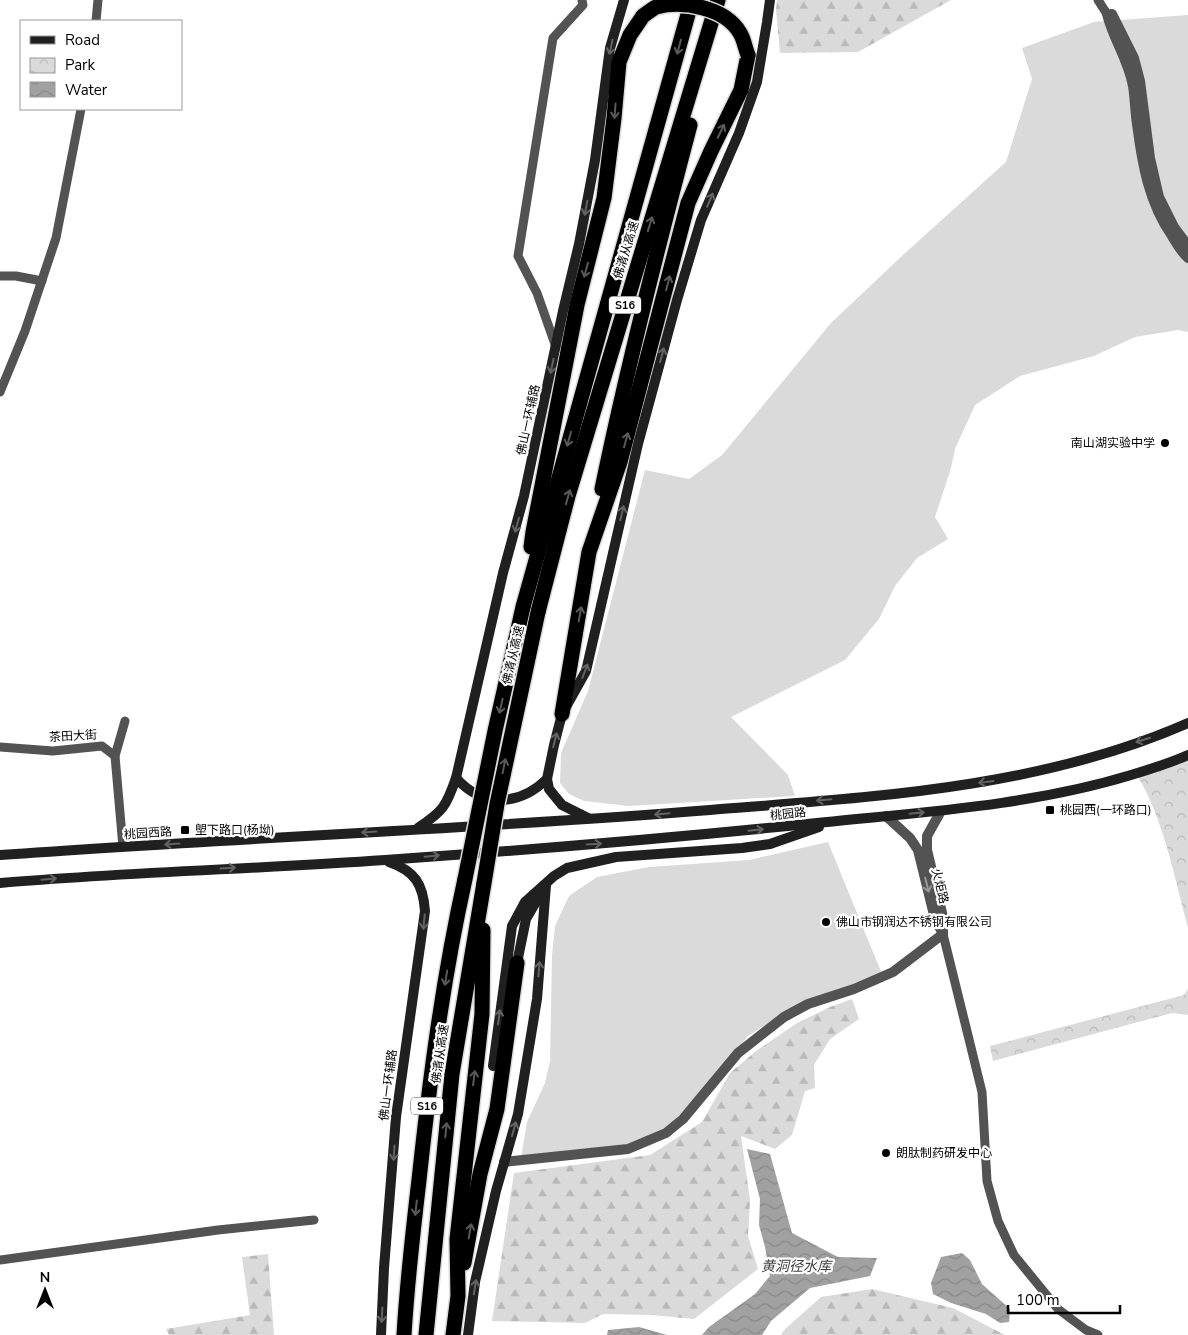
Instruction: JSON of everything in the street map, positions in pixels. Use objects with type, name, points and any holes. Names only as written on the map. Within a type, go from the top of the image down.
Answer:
[{"type":"highway","name":"佛清从高速","points":[[404,1335],[410,1255],[430,1079],[453,934],[495,731],[526,591],[692,0]]},
{"type":"highway","name":"佛清从高速","points":[[426,1335],[452,1074],[497,804],[538,612],[575,472],[719,0]]},
{"type":"highway","points":[[562,714],[589,552],[614,430],[655,257],[703,75],[719,0]]},
{"type":"highway","points":[[526,591],[533,532],[576,306],[604,198],[619,62],[630,35],[643,16],[657,6],[677,1],[703,3],[724,16],[740,33],[748,55],[741,90],[688,203],[620,462],[589,552]]},
{"type":"highway","points":[[458,1296],[457,1239],[482,1014],[484,883]]},
{"type":"highway","points":[[480,1174],[497,1109],[517,963]]},
{"type":"highway","points":[[453,1335],[458,1296],[480,1174],[493,1066]]},
{"type":"main road","name":"佛山一环辅路","points":[[417,829],[438,814],[447,804],[456,778],[503,573],[524,496],[579,244],[595,160],[610,48],[624,0]]},
{"type":"main road","points":[[589,818],[567,808],[556,799],[548,789],[547,779],[562,714],[586,671],[638,444],[677,300],[702,220],[739,133],[757,82],[770,0]]},
{"type":"main road","name":"桃园路","points":[[417,829],[882,796],[1001,780],[1088,757],[1160,735],[1188,722]]},
{"type":"main road","name":"桃园路","points":[[383,860],[653,840],[1003,804],[1095,786],[1170,763],[1188,755]]},
{"type":"main road","points":[[456,778],[472,792],[489,798],[504,800],[521,796],[536,789],[547,779]]},
{"type":"main road","points":[[493,1066],[512,926],[525,902],[554,876],[567,868],[616,857],[742,848],[770,844],[836,821]]},
{"type":"main road","name":"桃园西路","points":[[0,856],[417,829]]},
{"type":"main road","name":"佛山一环辅路","points":[[381,1335],[384,1268],[396,1117],[425,911],[420,884],[401,866],[383,860]]},
{"type":"main road","points":[[0,883],[84,876],[383,860]]},
{"type":"main road","points":[[517,963],[526,919],[546,885]]},
{"type":"main road","points":[[468,1335],[475,1282],[496,1191],[518,1114],[537,999],[546,885]]},
{"type":"street","points":[[96,20],[98,0]]},
{"type":"street","points":[[556,347],[537,293],[518,256],[552,38],[583,5],[582,0]]},
{"type":"street","points":[[1098,0],[1109,14],[1134,58],[1140,81],[1150,158],[1159,197],[1174,226],[1188,246]]},
{"type":"street","points":[[1109,14],[1110,26],[1124,54],[1133,85],[1137,124],[1148,186],[1155,208],[1163,224],[1188,258]]},
{"type":"street","points":[[0,392],[25,331],[56,238],[81,110]]},
{"type":"street","points":[[0,276],[16,276],[42,281]]},
{"type":"street","points":[[123,847],[115,756],[125,721]]},
{"type":"street","name":"茶田大街","points":[[0,747],[53,751],[102,746],[115,756]]},
{"type":"street","name":"火炬路","points":[[942,811],[926,836],[927,850],[943,917],[943,934]]},
{"type":"street","name":"火炬路","points":[[886,816],[910,838],[918,850],[935,919],[943,934]]},
{"type":"street","points":[[504,1162],[628,1149],[666,1133],[683,1119],[738,1053],[784,1017],[808,1004],[854,989],[893,972],[943,934],[982,1092],[987,1182],[998,1221],[1014,1255],[1058,1309],[1086,1330],[1098,1335]]},
{"type":"street","points":[[0,1260],[218,1230],[314,1220]]},
{"type":"green space","points":[[777,0],[951,0],[858,52],[780,53],[776,10]]},
{"type":"green space","points":[[1188,15],[1188,332],[1178,330],[1135,337],[1094,356],[1020,376],[975,405],[955,449],[951,468],[935,517],[948,539],[917,558],[895,586],[879,619],[845,660],[731,717],[788,775],[795,796],[629,806],[584,801],[569,794],[560,783],[561,753],[588,691],[645,470],[689,479],[722,455],[831,323],[1006,162],[1032,79],[1022,48],[1094,22]]},
{"type":"green space","points":[[1188,759],[1188,928],[1162,831],[1138,777]]},
{"type":"green space","points":[[828,842],[882,974],[788,1011],[748,1036],[705,1088],[667,1128],[627,1147],[521,1158],[527,1122],[545,1083],[550,1061],[552,955],[555,926],[569,896],[597,877],[649,867],[749,860]]},
{"type":"green space","points":[[1188,989],[1188,1015],[1172,1013],[993,1061],[990,1046],[1184,995]]},
{"type":"green space","points":[[852,999],[859,1019],[830,1039],[814,1065],[815,1088],[805,1091],[792,1135],[775,1149],[741,1136],[750,1200],[748,1236],[758,1269],[694,1319],[652,1315],[603,1314],[585,1323],[492,1321],[514,1173],[650,1155],[702,1122],[730,1073],[756,1051],[797,1023]]},
{"type":"green space","points":[[268,1254],[274,1335],[169,1335],[166,1329],[250,1315],[242,1257]]},
{"type":"green space","points":[[872,1289],[953,1308],[1005,1335],[781,1335],[784,1330],[821,1297]]},
{"type":"water","name":"黄洞径水库","points":[[747,1149],[770,1154],[792,1233],[838,1257],[877,1258],[870,1276],[810,1288],[771,1321],[762,1335],[702,1335],[709,1327],[755,1294],[770,1276],[759,1225],[760,1199]]},
{"type":"water","points":[[962,1253],[970,1260],[982,1284],[1010,1309],[1009,1322],[1000,1323],[986,1314],[951,1303],[933,1294],[931,1283],[941,1257]]},
{"type":"water","points":[[639,1327],[667,1335],[607,1335],[608,1330]]},
{"type":"place","name":"南山湖实验中学","points":[[1165,443]]},
{"type":"place","name":"桃园西(一环路口)","points":[[1050,810]]},
{"type":"place","name":"塱下路口(杨坳)","points":[[185,830]]},
{"type":"place","name":"佛山市钢润达不锈钢有限公司","points":[[826,922]]},
{"type":"place","name":"朗肽制药研发中心","points":[[886,1153]]}]
